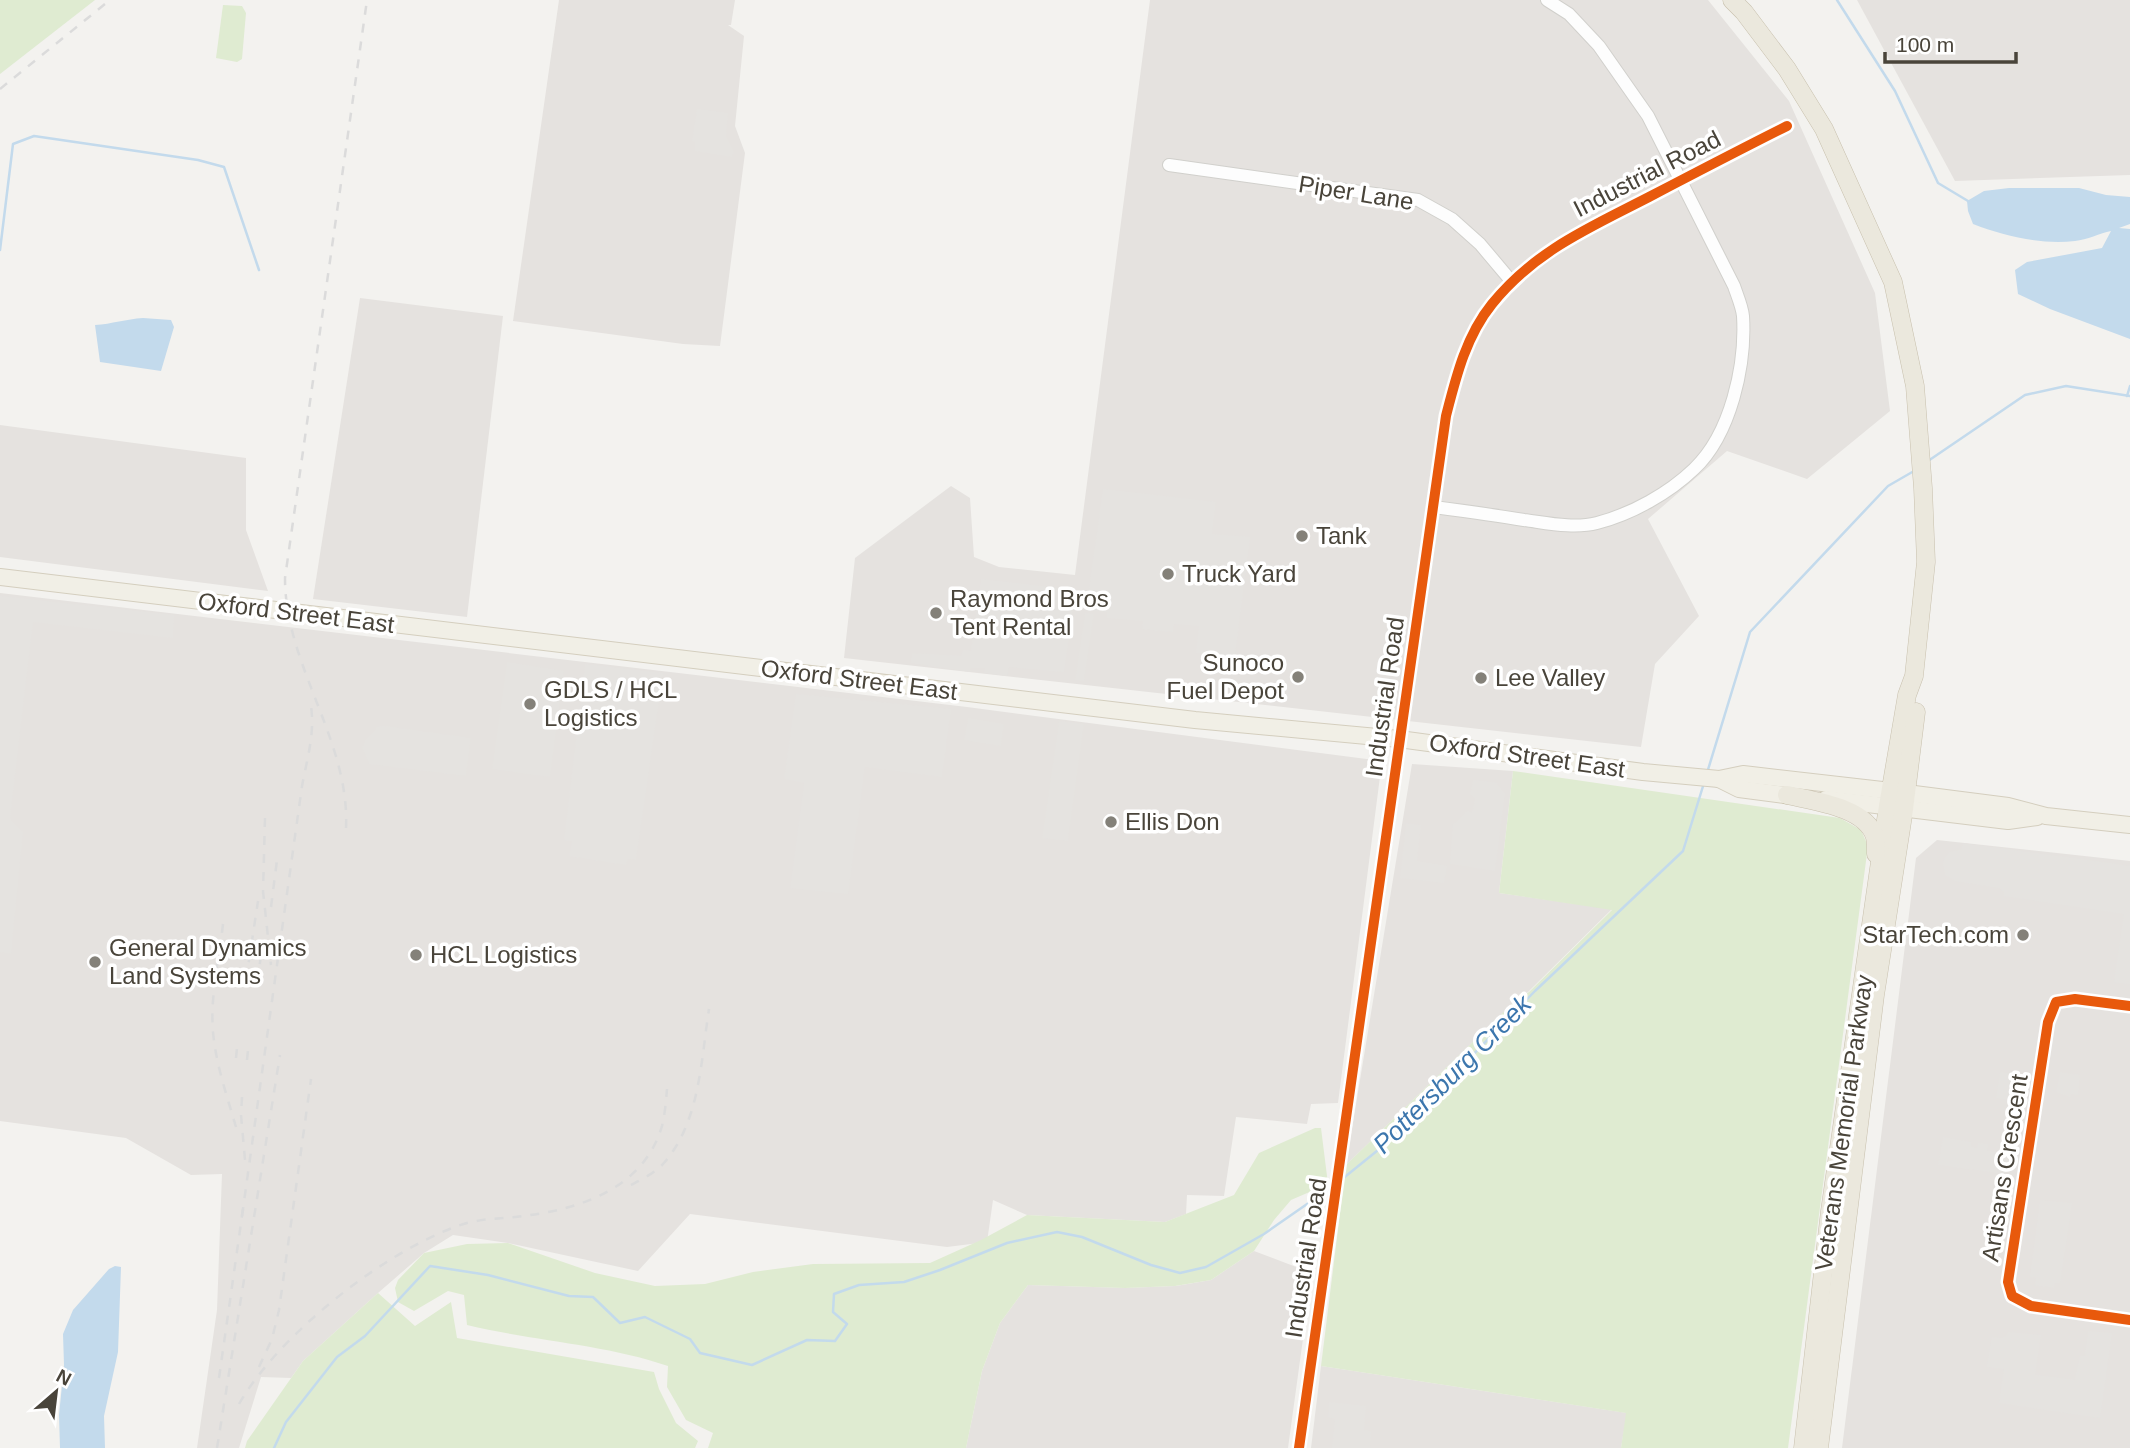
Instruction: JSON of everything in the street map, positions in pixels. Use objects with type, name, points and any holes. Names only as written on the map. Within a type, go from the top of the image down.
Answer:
[{"type":"highway","name":"Veterans Memorial Parkway","points":[[1732,0],[1787,69],[1824,129],[1893,282],[1915,386],[1923,488],[1926,562],[1914,676],[1907,695],[1874,1008],[1819,1448]]},
{"type":"highway","points":[[1787,795],[1838,807],[1867,824],[1874,835],[1878,874]]},
{"type":"highway","name":"Veterans Memorial Parkway","points":[[1802,1448],[1830,1211],[1878,874],[1897,800]]},
{"type":"main road","name":"Oxford Street East","points":[[0,577],[1195,720],[1399,739],[1643,772],[1719,779],[1743,774],[1897,800]]},
{"type":"main road","name":"Oxford Street East","points":[[1719,779],[1740,789],[1787,795],[2008,806],[2046,816],[2130,825]]},
{"type":"street","points":[[1434,507],[1563,525],[1596,524],[1634,509],[1669,490],[1696,468],[1718,436],[1735,394],[1742,357],[1743,314],[1734,286],[1647,116],[1613,66],[1569,14],[1547,0]]},
{"type":"street","name":"Industrial Road","points":[[1299,1448],[1446,416],[1458,368],[1474,332],[1491,305],[1525,268],[1564,241],[1787,126]]},
{"type":"street","name":"Piper Lane","points":[[1170,165],[1418,200],[1452,219],[1480,244],[1512,282]]},
{"type":"street","name":"Artisans Crescent","points":[[2130,1006],[2075,999],[2056,1002],[2048,1022],[2008,1282],[2012,1296],[2031,1306],[2130,1320]]},
{"type":"shaded area","points":[[559,0],[735,0],[731,25],[728,25],[744,36],[735,126],[745,153],[720,346],[683,344],[513,321]]},
{"type":"shaded area","points":[[1150,0],[1708,0],[1789,101],[1875,293],[1890,411],[1807,479],[1727,451],[1648,519],[1699,616],[1655,664],[1641,747],[844,658],[855,558],[951,486],[970,498],[974,557],[999,567],[1075,575]]},
{"type":"shaded area","points":[[1857,0],[2130,0],[2130,175],[1955,181]]},
{"type":"shaded area","points":[[697,109],[728,113],[726,136],[734,152],[732,157],[695,151],[695,142],[692,141]]},
{"type":"shaded area","points":[[360,298],[503,316],[467,617],[313,599]]},
{"type":"shaded area","points":[[0,425],[246,458],[246,530],[268,591],[0,557]]},
{"type":"shaded area","name":"Truck Yard","points":[[1103,489],[1216,502],[1212,534],[1250,537],[1235,656],[1196,653],[1199,626],[1174,624],[1173,632],[1142,629],[1143,621],[1107,618],[1107,612],[1086,610]]},
{"type":"shaded area","name":"Raymond Bros Tent Rental","points":[[981,579],[1067,589],[1065,598],[1074,600],[1064,672],[1009,667],[1007,676],[984,673],[985,668],[971,668],[970,672],[911,663],[912,653],[961,656],[963,650],[971,651]]},
{"type":"shaded area","points":[[0,593],[967,707],[1382,761],[1338,1103],[1311,1104],[1307,1124],[1236,1117],[1224,1196],[1187,1195],[1186,1214],[1165,1222],[1027,1215],[993,1200],[987,1242],[947,1247],[690,1214],[638,1271],[508,1243],[453,1235],[424,1253],[378,1293],[303,1361],[291,1378],[261,1377],[239,1448],[197,1448],[217,1310],[222,1174],[191,1175],[126,1138],[0,1121]]},
{"type":"shaded area","points":[[0,596],[174,615],[173,638],[33,622],[10,818],[23,832],[11,954],[0,952]]},
{"type":"shaded area","points":[[1085,613],[1094,614],[1084,681],[1075,680]]},
{"type":"shaded area","name":"GDLS / HCL Logistics","points":[[507,662],[564,671],[550,777],[492,769]]},
{"type":"shaded area","points":[[585,664],[663,673],[636,860],[628,859],[626,865],[569,856],[572,841],[564,840]]},
{"type":"shaded area","points":[[796,694],[951,709],[942,777],[865,767],[848,894],[790,888],[804,783],[784,779]]},
{"type":"shaded area","points":[[968,718],[1004,724],[1001,746],[964,740]]},
{"type":"shaded area","name":"Ellis Don","points":[[1059,721],[1084,724],[1068,841],[1042,838]]},
{"type":"shaded area","points":[[377,727],[471,738],[466,776],[369,764],[362,748],[365,740]]},
{"type":"shaded area","points":[[1412,764],[1513,771],[1499,893],[1612,909],[1346,1165]]},
{"type":"shaded area","points":[[1473,780],[1497,783],[1505,793],[1495,871],[1450,864],[1453,824],[1468,810],[1472,813],[1475,799],[1470,794]]},
{"type":"shaded area","points":[[1406,823],[1421,825],[1417,861],[1447,866],[1444,883],[1400,878]]},
{"type":"shaded area","points":[[1937,840],[2130,861],[2130,1448],[1842,1448],[1916,858]]},
{"type":"shaded area","points":[[1963,843],[2130,866],[2130,984],[2114,982],[2124,914],[2003,896],[2004,892],[1999,888],[1955,881],[1945,875],[1943,863],[1950,852],[1962,849]]},
{"type":"shaded area","points":[[2000,1072],[2021,1075],[2018,1101],[1996,1098]]},
{"type":"shaded area","points":[[2060,1072],[2080,1075],[2078,1095],[2071,1094],[2070,1097],[2056,1092]]},
{"type":"shaded area","points":[[1943,1137],[1971,1142],[1971,1147],[1977,1148],[1978,1143],[1988,1144],[1987,1151],[2010,1154],[2006,1174],[1938,1165]]},
{"type":"shaded area","points":[[2040,1200],[2072,1203],[2060,1283],[2055,1283],[2054,1288],[2035,1285],[2036,1278],[2030,1277]]},
{"type":"shaded area","points":[[1254,1251],[1312,1273],[1288,1448],[966,1448],[982,1371],[1000,1323],[1028,1285],[1125,1288],[1176,1286],[1211,1280]]},
{"type":"shaded area","points":[[2088,1331],[2112,1333],[2100,1418],[1999,1403],[2004,1369],[1987,1367],[1992,1337],[2001,1338],[2008,1332],[2041,1335],[2035,1375],[2075,1380],[2080,1356],[2085,1356]]},
{"type":"shaded area","points":[[1321,1366],[1627,1413],[1621,1448],[1311,1448]]},
{"type":"shaded area","points":[[1329,1402],[1366,1406],[1364,1430],[1371,1431],[1370,1448],[1332,1448],[1335,1419],[1328,1417]]},
{"type":"green space","points":[[0,0],[95,0],[0,74]]},
{"type":"green space","points":[[223,5],[242,6],[246,13],[242,59],[237,62],[216,58]]},
{"type":"green space","points":[[1513,771],[1840,818],[1861,830],[1868,846],[1788,1448],[1621,1448],[1626,1413],[1321,1366],[1346,1165],[1612,910],[1499,893]]},
{"type":"green space","points":[[1315,1128],[1321,1128],[1328,1184],[1291,1200],[1254,1251],[1211,1280],[1175,1286],[1125,1288],[1028,1285],[1000,1323],[982,1371],[966,1448],[708,1448],[713,1433],[686,1420],[667,1387],[668,1366],[619,1353],[467,1325],[464,1295],[448,1291],[414,1311],[398,1302],[395,1288],[398,1280],[424,1253],[467,1244],[508,1243],[595,1273],[655,1286],[705,1284],[753,1272],[813,1264],[930,1263],[1027,1215],[1165,1222],[1234,1195],[1259,1153]]},
{"type":"green space","points":[[378,1293],[415,1326],[451,1302],[457,1338],[654,1372],[659,1389],[676,1423],[698,1441],[695,1448],[245,1448],[247,1441],[303,1361]]},
{"type":"water","points":[[2009,188],[2079,188],[2106,195],[2130,197],[2130,224],[2119,228],[2130,229],[2130,339],[2018,294],[2015,270],[2027,262],[2102,248],[2111,231],[2080,240],[2049,242],[2010,236],[1973,224],[1967,201],[1984,191]]},
{"type":"water","points":[[143,318],[171,320],[174,327],[161,371],[100,362],[95,325]]},
{"type":"water","points":[[121,1267],[118,1352],[104,1416],[105,1448],[60,1448],[63,1334],[73,1310],[109,1269]]},
{"type":"waterway","points":[[1837,0],[1895,91],[1938,183],[1968,201]]},
{"type":"waterway","points":[[0,250],[13,144],[34,136],[198,160],[224,167],[259,270]]},
{"type":"waterway","name":"Pottersburg Creek","points":[[1928,461],[2025,395],[2066,386],[2130,396]]},
{"type":"waterway","points":[[2127,396],[2130,386]]},
{"type":"waterway","name":"Pottersburg Creek","points":[[1707,773],[1750,632],[1888,486],[1914,471]]},
{"type":"waterway","name":"Pottersburg Creek","points":[[1341,1180],[1388,1142],[1535,991],[1683,851],[1704,783]]},
{"type":"waterway","name":"Pottersburg Creek","points":[[274,1448],[286,1422],[337,1357],[365,1336],[430,1266],[488,1275],[569,1296],[593,1297],[620,1323],[645,1317],[690,1339],[700,1353],[752,1365],[807,1340],[835,1341],[847,1324],[833,1312],[834,1294],[859,1285],[904,1282],[1007,1243],[1057,1232],[1082,1237],[1151,1265],[1180,1273],[1206,1267],[1264,1234],[1333,1186]]},
{"type":"railway","points":[[0,89],[110,0]]},
{"type":"railway","points":[[346,828],[345,796],[338,764],[295,642],[285,578],[367,0]]},
{"type":"railway","points":[[242,1216],[311,736],[311,706]]},
{"type":"railway","points":[[265,818],[263,891],[271,965]]},
{"type":"railway","points":[[271,907],[277,860]]},
{"type":"railway","points":[[246,980],[258,901]]},
{"type":"railway","points":[[223,924],[212,1019],[219,1068],[236,1127]]},
{"type":"railway","points":[[258,982],[262,943]]},
{"type":"railway","points":[[631,1185],[663,1164],[685,1130],[701,1070],[709,1009]]},
{"type":"railway","points":[[236,1058],[237,1048]]},
{"type":"railway","points":[[247,1060],[248,1050]]},
{"type":"railway","points":[[217,1448],[280,1055]]},
{"type":"railway","points":[[259,1367],[272,1339],[279,1310],[311,1079]]},
{"type":"railway","points":[[239,1404],[256,1378],[305,1325],[364,1277],[396,1256],[463,1224],[567,1208],[608,1192],[625,1180],[641,1165],[653,1147],[662,1126],[667,1089]]},
{"type":"railway","points":[[242,1097],[245,1160]]},
{"type":"railway","points":[[219,1378],[243,1209]]},
{"type":"cycle path","points":[[1299,1448],[1446,416],[1463,357],[1475,330],[1492,304],[1509,285],[1545,255],[1585,230],[1787,126]]},
{"type":"cycle path","points":[[2130,1006],[2075,999],[2056,1002],[2048,1022],[2008,1282],[2012,1296],[2031,1306],[2130,1320]]},
{"type":"place","name":"Tank","points":[[1302,536]]},
{"type":"place","name":"Truck Yard","points":[[1168,574]]},
{"type":"place","name":"Raymond Bros Tent Rental","points":[[936,613]]},
{"type":"place","name":"Sunoco Fuel Depot","points":[[1298,677]]},
{"type":"place","name":"Lee Valley","points":[[1481,678]]},
{"type":"place","name":"GDLS / HCL Logistics","points":[[530,704]]},
{"type":"place","name":"Ellis Don","points":[[1111,822]]},
{"type":"place","name":"StarTech.com","points":[[2023,935]]},
{"type":"place","name":"HCL Logistics","points":[[416,955]]},
{"type":"place","name":"General Dynamics Land Systems","points":[[95,962]]}]
